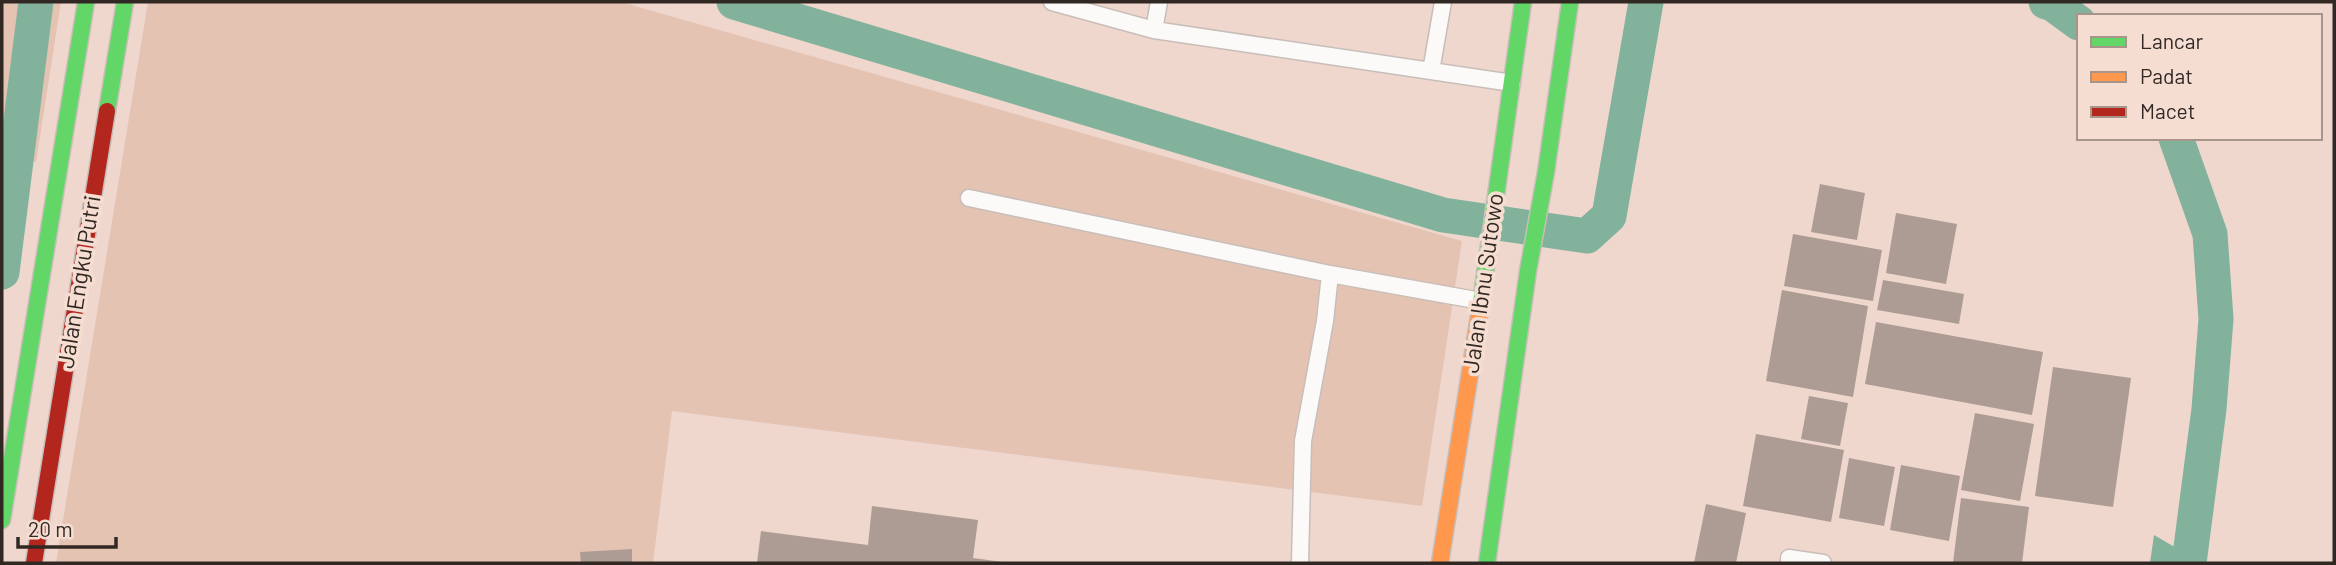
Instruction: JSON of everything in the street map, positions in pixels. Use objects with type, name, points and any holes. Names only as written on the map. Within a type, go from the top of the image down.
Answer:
[{"type":"main road","name":"Jalan Engku Putri","points":[[2,520],[7,456],[86,2]]},
{"type":"main road","name":"Jalan Engku Putri","points":[[34,563],[125,2]]},
{"type":"main road","name":"Jalan Ibnu Sutowo","points":[[1440,563],[1486,270],[1523,2]]},
{"type":"main road","name":"Jalan Ibnu Sutowo","points":[[1487,563],[1528,271],[1546,172],[1570,2]]},
{"type":"lane","points":[[1052,2],[1093,7],[1154,30],[1512,83]]},
{"type":"lane","points":[[1154,30],[1159,2]]},
{"type":"lane","points":[[1431,71],[1443,2]]},
{"type":"lane","points":[[969,198],[1330,274],[1481,301]]},
{"type":"lane","points":[[1300,563],[1303,441],[1325,321],[1330,274]]},
{"type":"lane","points":[[1789,563],[1790,558],[1823,563]]},
{"type":"shaded area","points":[[2,2],[2334,2],[2334,563],[2,563]]},
{"type":"shaded area","points":[[2,2],[61,2],[36,162],[2,155]]},
{"type":"shaded area","points":[[148,2],[621,2],[1462,241],[1422,506],[672,411],[653,563],[56,563]]},
{"type":"shaded area","points":[[2154,535],[2202,563],[2150,563]]},
{"type":"building","points":[[1820,184],[1865,193],[1857,240],[1811,232]]},
{"type":"building","points":[[1896,213],[1957,224],[1946,284],[1886,273]]},
{"type":"building","points":[[1793,234],[1882,250],[1873,301],[1784,286]]},
{"type":"building","points":[[1883,280],[1964,294],[1959,324],[1877,310]]},
{"type":"building","points":[[1782,290],[1868,306],[1853,397],[1766,381]]},
{"type":"building","points":[[1876,322],[2043,352],[2032,415],[1865,384]]},
{"type":"building","points":[[2053,367],[2131,378],[2113,507],[2035,496]]},
{"type":"building","points":[[1809,396],[1848,403],[1840,446],[1801,439]]},
{"type":"building","points":[[1975,413],[2034,424],[2020,501],[1961,490]]},
{"type":"building","points":[[1756,434],[1844,450],[1831,522],[1743,506]]},
{"type":"building","points":[[1849,458],[1895,467],[1884,526],[1839,518]]},
{"type":"building","points":[[1901,465],[1960,476],[1949,541],[1890,530]]},
{"type":"building","points":[[1961,498],[2029,507],[2022,563],[1953,563]]},
{"type":"building","points":[[1706,504],[1746,513],[1736,563],[1694,563]]},
{"type":"building","points":[[872,506],[978,520],[973,558],[1003,563],[757,563],[761,531],[868,545]]},
{"type":"building","points":[[632,549],[632,563],[581,563],[580,552]]},
{"type":"waterway","points":[[2,272],[36,2]]},
{"type":"waterway","points":[[734,2],[1443,215],[1587,236],[1609,216],[1646,2]]},
{"type":"waterway","points":[[2046,2],[2077,22]]},
{"type":"waterway","points":[[2177,140],[2210,234],[2216,319],[2209,409],[2189,563]]},
{"type":"traffic: fast","points":[[2,520],[86,2]]},
{"type":"traffic: fast","points":[[107,111],[125,2]]},
{"type":"traffic: fast","points":[[1481,303],[1523,2]]},
{"type":"traffic: fast","points":[[1487,563],[1528,271],[1546,172],[1570,2]]},
{"type":"traffic: slow","points":[[1440,563],[1481,303]]},
{"type":"traffic: jam","points":[[34,563],[107,111]]}]
